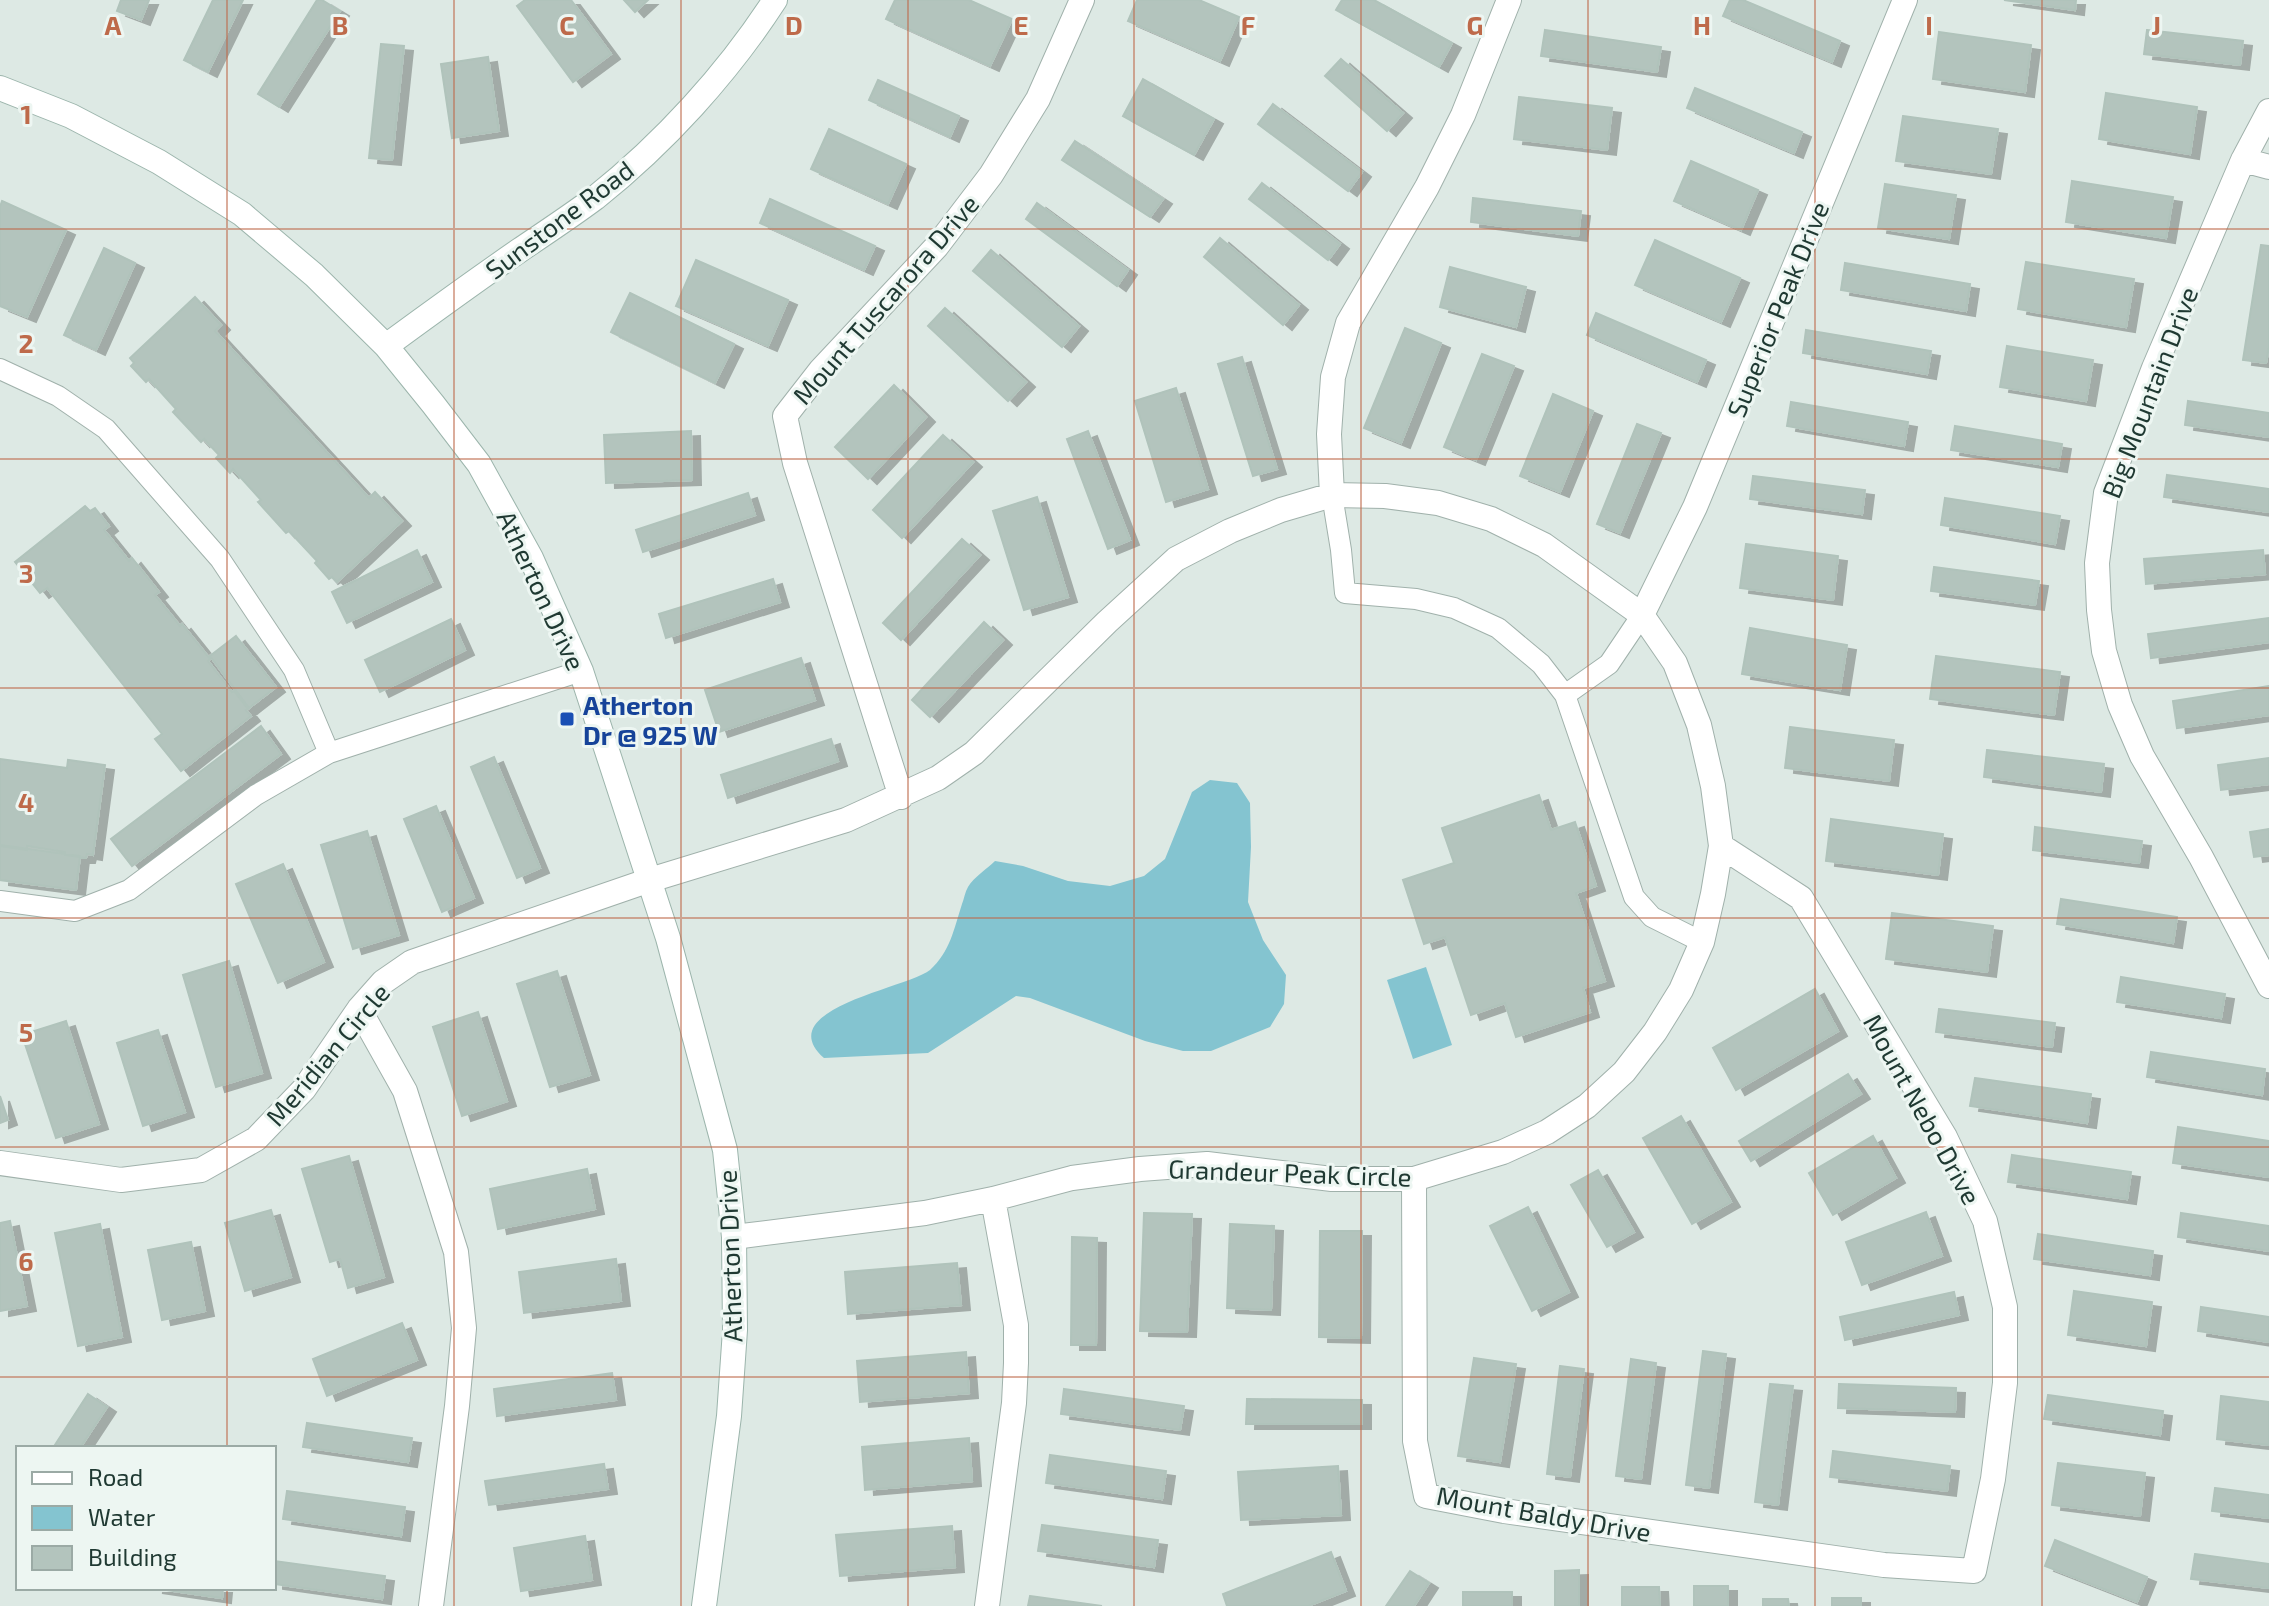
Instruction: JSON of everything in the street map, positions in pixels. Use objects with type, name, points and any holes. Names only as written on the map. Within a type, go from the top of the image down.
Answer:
[{"type":"street","name":"Sunstone Road","points":[[386,346],[594,199],[648,151],[699,98],[775,0]]},
{"type":"street","name":"Mount Tuscarora Drive","points":[[901,797],[799,478],[785,416],[820,371],[937,246],[991,175],[1038,99],[1082,0]]},
{"type":"street","points":[[1332,495],[1329,434],[1333,377],[1348,323],[1427,187],[1463,115],[1509,0]]},
{"type":"street","name":"Superior Peak Drive","points":[[1642,615],[1695,507],[1905,0]]},
{"type":"street","name":"Atherton Drive","points":[[0,88],[84,122],[159,162],[242,214],[314,275],[386,346],[479,464],[531,558],[581,671],[650,880],[725,1150],[734,1237],[735,1330],[729,1416],[704,1606]]},
{"type":"street","name":"Big Mountain Drive","points":[[2269,111],[2243,160],[2154,368],[2106,493],[2097,563],[2104,651],[2120,705],[2142,756],[2201,857],[2269,986]]},
{"type":"street","points":[[2243,160],[2269,167]]},
{"type":"street","name":"Grandeur Peak Circle","points":[[650,880],[846,820],[938,778],[974,753],[1176,559],[1230,531],[1281,510],[1332,495],[1385,496],[1438,503],[1491,519],[1544,545],[1642,615],[1675,663],[1699,725],[1713,786],[1721,846],[1702,942],[1681,990],[1655,1032],[1624,1072],[1587,1106],[1547,1132],[1503,1152],[1414,1179],[1332,1179],[1207,1164],[1140,1169],[1072,1178],[925,1213],[734,1237]]},
{"type":"street","name":"Mount Nebo Drive","points":[[1721,846],[1801,898],[1945,1137],[1985,1221],[2005,1307],[2005,1383],[1993,1479],[1974,1571]]},
{"type":"street","name":"Meridian Circle","points":[[0,1163],[121,1180],[201,1170],[256,1139],[304,1089],[359,1009],[383,982],[412,962],[650,880]]},
{"type":"street","points":[[359,1009],[405,1091],[456,1252],[464,1328],[431,1606]]},
{"type":"street","name":"Mount Baldy Drive","points":[[1414,1179],[1415,1441],[1426,1496],[1504,1511],[1884,1565],[1974,1571]]},
{"type":"street","points":[[987,1606],[1014,1403],[1016,1363],[1016,1325],[993,1199]]},
{"type":"lane","points":[[0,369],[58,396],[106,429],[220,559],[294,670],[329,753]]},
{"type":"lane","points":[[1332,495],[1345,593],[1416,599],[1454,608],[1498,628],[1541,664],[1565,695],[1634,897],[1652,917],[1702,942]]},
{"type":"lane","points":[[1565,695],[1609,664],[1642,615]]},
{"type":"lane","points":[[0,901],[75,911],[129,890],[256,795],[329,753],[581,671]]},
{"type":"water","points":[[1210,780],[1237,783],[1250,803],[1248,902],[1263,940],[1286,975],[1284,1004],[1270,1027],[1211,1051],[1183,1051],[1145,1041],[1030,998],[1016,996],[928,1053],[824,1058],[812,1041],[814,1026],[828,1013],[930,970],[947,948],[968,887],[995,861],[1023,866],[1068,881],[1110,886],[1144,876],[1165,859],[1192,792]]},
{"type":"water","points":[[1426,967],[1452,1045],[1413,1059],[1387,980]]},
{"type":"building","points":[[121,0],[149,0],[141,20],[117,11]]},
{"type":"building","points":[[213,0],[243,0],[208,72],[184,60]]},
{"type":"building","points":[[317,0],[340,11],[279,107],[258,94]]},
{"type":"building","points":[[525,0],[571,0],[611,54],[573,82],[517,6]]},
{"type":"building","points":[[624,0],[648,0],[635,12]]},
{"type":"building","points":[[895,0],[969,0],[1012,19],[990,66],[886,19]]},
{"type":"building","points":[[1137,0],[1199,0],[1239,17],[1220,61],[1128,21]]},
{"type":"building","points":[[1342,0],[1374,0],[1452,43],[1439,67],[1336,10]]},
{"type":"building","points":[[1730,0],[1743,0],[1840,41],[1832,62],[1723,16]]},
{"type":"building","points":[[2004,0],[2076,0],[2075,10]]},
{"type":"building","points":[[1545,30],[1661,47],[1657,72],[1541,56]]},
{"type":"building","points":[[2147,30],[2243,41],[2240,65],[2144,54]]},
{"type":"building","points":[[1939,32],[2031,45],[2025,92],[1933,79]]},
{"type":"building","points":[[381,44],[404,46],[392,160],[369,158]]},
{"type":"building","points":[[488,57],[499,131],[452,138],[441,64]]},
{"type":"building","points":[[1341,59],[1403,113],[1387,131],[1325,76]]},
{"type":"building","points":[[1143,79],[1214,119],[1194,155],[1123,116]]},
{"type":"building","points":[[878,80],[959,116],[950,137],[869,100]]},
{"type":"building","points":[[1695,88],[1802,132],[1794,153],[1687,108]]},
{"type":"building","points":[[2106,93],[2197,107],[2190,154],[2099,139]]},
{"type":"building","points":[[1519,97],[1612,108],[1607,150],[1514,139]]},
{"type":"building","points":[[1273,104],[1362,172],[1348,191],[1258,124]]},
{"type":"building","points":[[1903,116],[1998,129],[1991,174],[1896,161]]},
{"type":"building","points":[[829,129],[906,164],[888,204],[811,169]]},
{"type":"building","points":[[1075,141],[1163,199],[1150,217],[1062,160]]},
{"type":"building","points":[[1691,161],[1758,190],[1741,230],[1674,201]]},
{"type":"building","points":[[2072,181],[2173,197],[2166,238],[2066,222]]},
{"type":"building","points":[[1262,183],[1340,244],[1328,260],[1249,199]]},
{"type":"building","points":[[1885,184],[1956,195],[1949,239],[1878,228]]},
{"type":"building","points":[[1473,198],[1581,211],[1578,236],[1471,222]]},
{"type":"building","points":[[770,199],[875,246],[864,270],[760,223]]},
{"type":"building","points":[[2,201],[66,230],[27,317],[0,306]]},
{"type":"building","points":[[1037,203],[1128,270],[1117,286],[1026,219]]},
{"type":"building","points":[[1220,238],[1299,305],[1283,325],[1204,257]]},
{"type":"building","points":[[1655,240],[1740,278],[1721,322],[1635,285]]},
{"type":"building","points":[[2261,245],[2269,246],[2269,347],[2266,363],[2243,360]]},
{"type":"building","points":[[104,248],[135,263],[96,350],[64,335]]},
{"type":"building","points":[[991,250],[1079,326],[1062,347],[973,271]]},
{"type":"building","points":[[696,260],[788,300],[768,346],[676,306]]},
{"type":"building","points":[[2026,262],[2134,279],[2126,327],[2018,309]]},
{"type":"building","points":[[1845,263],[1970,284],[1966,311],[1841,290]]},
{"type":"building","points":[[1450,267],[1526,287],[1516,327],[1440,307]]},
{"type":"building","points":[[630,293],[734,344],[715,383],[611,332]]},
{"type":"building","points":[[195,297],[221,325],[215,331],[369,498],[375,492],[402,521],[337,582],[332,577],[329,579],[315,563],[317,561],[258,502],[261,500],[233,469],[230,473],[216,458],[219,455],[204,439],[201,442],[173,412],[176,409],[149,379],[146,382],[131,366],[134,363],[130,358]]},
{"type":"building","points":[[945,308],[1026,382],[1008,401],[928,326]]},
{"type":"building","points":[[1596,313],[1706,360],[1697,382],[1587,335]]},
{"type":"building","points":[[1405,328],[1441,343],[1401,443],[1364,428]]},
{"type":"building","points":[[1806,330],[1931,351],[1927,374],[1803,353]]},
{"type":"building","points":[[2007,346],[2093,360],[2086,401],[2000,387]]},
{"type":"building","points":[[1482,354],[1514,366],[1476,460],[1444,447]]},
{"type":"building","points":[[1242,357],[1277,469],[1253,476],[1218,364]]},
{"type":"building","points":[[894,385],[926,417],[868,479],[835,447]]},
{"type":"building","points":[[1176,388],[1208,489],[1166,502],[1135,401]]},
{"type":"building","points":[[1553,394],[1593,411],[1560,492],[1520,476]]},
{"type":"building","points":[[2188,401],[2269,413],[2269,437],[2185,425]]},
{"type":"building","points":[[1791,402],[1908,422],[1904,446],[1787,426]]},
{"type":"building","points":[[1637,424],[1661,433],[1620,533],[1597,524]]},
{"type":"building","points":[[1955,426],[2062,444],[2058,467],[1951,450]]},
{"type":"building","points":[[691,431],[692,480],[606,483],[604,435]]},
{"type":"building","points":[[1088,431],[1130,540],[1108,549],[1067,439]]},
{"type":"building","points":[[943,435],[973,462],[902,538],[873,510]]},
{"type":"building","points":[[2167,475],[2269,489],[2269,512],[2164,497]]},
{"type":"building","points":[[1753,476],[1865,490],[1862,514],[1750,499]]},
{"type":"building","points":[[748,493],[755,515],[643,552],[636,530]]},
{"type":"building","points":[[1037,497],[1068,597],[1024,610],[993,511]]},
{"type":"building","points":[[1945,498],[2060,516],[2055,544],[1941,525]]},
{"type":"building","points":[[85,506],[90,511],[95,508],[109,526],[104,530],[159,592],[155,595],[210,659],[208,661],[251,716],[181,771],[155,739],[162,734],[47,588],[40,593],[15,562]]},
{"type":"building","points":[[962,539],[980,555],[901,640],[883,623]]},
{"type":"building","points":[[1746,544],[1838,556],[1833,600],[1740,588]]},
{"type":"building","points":[[417,550],[432,582],[347,623],[332,592]]},
{"type":"building","points":[[2263,550],[2265,574],[2146,584],[2144,559]]},
{"type":"building","points":[[1934,567],[2039,581],[2035,605],[1931,591]]},
{"type":"building","points":[[773,579],[780,602],[666,638],[659,614]]},
{"type":"building","points":[[2269,618],[2269,642],[2151,658],[2148,634]]},
{"type":"building","points":[[451,619],[465,650],[380,692],[365,660]]},
{"type":"building","points":[[984,622],[1003,640],[930,717],[912,700]]},
{"type":"building","points":[[1750,628],[1847,645],[1840,690],[1742,674]]},
{"type":"building","points":[[236,636],[276,687],[249,708],[210,656]]},
{"type":"building","points":[[1936,656],[2060,672],[2054,715],[1930,699]]},
{"type":"building","points":[[801,658],[815,700],[719,732],[705,690]]},
{"type":"building","points":[[2269,686],[2269,715],[2177,728],[2173,701]]},
{"type":"building","points":[[261,726],[281,754],[132,866],[111,839]]},
{"type":"building","points":[[1790,727],[1894,740],[1889,781],[1785,768]]},
{"type":"building","points":[[831,739],[838,761],[728,798],[721,775]]},
{"type":"building","points":[[1987,750],[2104,764],[2101,792],[1984,777]]},
{"type":"building","points":[[494,757],[540,868],[517,878],[471,767]]},
{"type":"building","points":[[2269,758],[2269,784],[2221,790],[2218,765]]},
{"type":"building","points":[[0,759],[67,768],[68,760],[105,765],[93,855],[87,854],[86,858],[27,846],[27,850],[0,846]]},
{"type":"building","points":[[1539,795],[1551,830],[1575,822],[1596,886],[1576,893],[1605,981],[1583,988],[1590,1012],[1516,1037],[1505,1003],[1471,1015],[1445,937],[1424,944],[1403,880],[1454,863],[1442,828]]},
{"type":"building","points":[[436,806],[474,898],[442,912],[404,819]]},
{"type":"building","points":[[1831,819],[1943,834],[1938,875],[1826,861]]},
{"type":"building","points":[[2035,827],[2142,841],[2139,863],[2033,850]]},
{"type":"building","points":[[2269,829],[2269,855],[2254,857],[2250,832]]},
{"type":"building","points":[[367,831],[399,935],[353,949],[321,845]]},
{"type":"building","points":[[0,845],[80,856],[76,890],[0,880]]},
{"type":"building","points":[[283,864],[324,962],[278,983],[236,884]]},
{"type":"building","points":[[2061,899],[2177,917],[2173,943],[2057,924]]},
{"type":"building","points":[[1892,913],[1993,926],[1987,972],[1886,959]]},
{"type":"building","points":[[229,961],[262,1073],[216,1087],[183,975]]},
{"type":"building","points":[[557,971],[590,1075],[550,1087],[517,984]]},
{"type":"building","points":[[2121,977],[2225,994],[2221,1018],[2117,1002]]},
{"type":"building","points":[[1815,989],[1838,1031],[1736,1090],[1713,1048]]},
{"type":"building","points":[[1939,1009],[2055,1023],[2052,1047],[1936,1032]]},
{"type":"building","points":[[478,1012],[507,1101],[462,1116],[433,1027]]},
{"type":"building","points":[[66,1021],[99,1124],[56,1138],[22,1035]]},
{"type":"building","points":[[158,1030],[185,1112],[143,1126],[117,1043]]},
{"type":"building","points":[[2151,1052],[2265,1069],[2262,1095],[2147,1077]]},
{"type":"building","points":[[1848,1074],[1861,1094],[1751,1161],[1739,1141]]},
{"type":"building","points":[[1975,1078],[2091,1094],[2087,1123],[1970,1106]]},
{"type":"building","points":[[0,1096],[8,1120],[0,1123]]},
{"type":"building","points":[[1681,1116],[1731,1202],[1692,1224],[1643,1138]]},
{"type":"building","points":[[2178,1127],[2269,1141],[2269,1177],[2173,1163]]},
{"type":"building","points":[[1873,1136],[1896,1178],[1833,1215],[1809,1173]]},
{"type":"building","points":[[2012,1155],[2131,1172],[2127,1199],[2008,1182]]},
{"type":"building","points":[[349,1156],[384,1277],[348,1288],[340,1259],[330,1262],[302,1169]]},
{"type":"building","points":[[587,1169],[595,1209],[498,1229],[490,1189]]},
{"type":"building","points":[[1598,1170],[1634,1232],[1607,1247],[1571,1185]]},
{"type":"building","points":[[1528,1207],[1569,1292],[1532,1311],[1490,1226]]},
{"type":"building","points":[[271,1210],[291,1277],[245,1291],[225,1223]]},
{"type":"building","points":[[1926,1212],[1942,1256],[1862,1285],[1846,1242]]},
{"type":"building","points":[[1144,1213],[1192,1214],[1187,1332],[1140,1331]]},
{"type":"building","points":[[2181,1213],[2269,1226],[2269,1251],[2178,1237]]},
{"type":"building","points":[[10,1221],[27,1306],[0,1311],[0,1223]]},
{"type":"building","points":[[100,1224],[122,1337],[78,1346],[55,1233]]},
{"type":"building","points":[[1230,1224],[1274,1226],[1271,1310],[1227,1308]]},
{"type":"building","points":[[1320,1231],[1362,1231],[1361,1338],[1319,1337]]},
{"type":"building","points":[[2038,1234],[2153,1251],[2150,1275],[2034,1259]]},
{"type":"building","points":[[1072,1237],[1097,1238],[1096,1345],[1071,1345]]},
{"type":"building","points":[[191,1242],[205,1311],[162,1320],[148,1250]]},
{"type":"building","points":[[616,1259],[621,1301],[524,1313],[519,1272]]},
{"type":"building","points":[[957,1263],[961,1305],[848,1314],[845,1272]]},
{"type":"building","points":[[2074,1291],[2152,1302],[2146,1346],[2068,1335]]},
{"type":"building","points":[[1954,1292],[1959,1315],[1845,1340],[1840,1317]]},
{"type":"building","points":[[2201,1307],[2269,1317],[2269,1342],[2198,1331]]},
{"type":"building","points":[[402,1323],[417,1360],[327,1396],[313,1359]]},
{"type":"building","points":[[1703,1351],[1726,1354],[1709,1488],[1686,1485]]},
{"type":"building","points":[[966,1352],[969,1393],[860,1402],[857,1361]]},
{"type":"building","points":[[1474,1358],[1516,1364],[1500,1462],[1458,1456]]},
{"type":"building","points":[[1631,1359],[1656,1363],[1641,1479],[1616,1476]]},
{"type":"building","points":[[1560,1366],[1584,1369],[1570,1477],[1547,1474]]},
{"type":"building","points":[[612,1373],[616,1400],[497,1416],[494,1389]]},
{"type":"building","points":[[1770,1384],[1793,1386],[1778,1505],[1755,1502]]},
{"type":"building","points":[[1839,1384],[1956,1388],[1955,1412],[1838,1408]]},
{"type":"building","points":[[1064,1389],[1184,1406],[1180,1430],[1061,1414]]},
{"type":"building","points":[[88,1394],[107,1407],[81,1446],[54,1446]]},
{"type":"building","points":[[2048,1395],[2163,1411],[2160,1435],[2044,1419]]},
{"type":"building","points":[[2221,1396],[2269,1402],[2269,1445],[2217,1439]]},
{"type":"building","points":[[1247,1399],[1362,1400],[1362,1424],[1246,1424]]},
{"type":"building","points":[[307,1423],[412,1438],[408,1462],[303,1447]]},
{"type":"building","points":[[969,1438],[972,1481],[865,1490],[862,1447]]},
{"type":"building","points":[[1833,1451],[1950,1466],[1947,1491],[1830,1477]]},
{"type":"building","points":[[1050,1455],[1166,1471],[1162,1499],[1046,1483]]},
{"type":"building","points":[[2058,1463],[2145,1473],[2140,1516],[2052,1505]]},
{"type":"building","points":[[604,1464],[608,1489],[489,1505],[485,1481]]},
{"type":"building","points":[[1338,1466],[1341,1515],[1241,1520],[1238,1472]]},
{"type":"building","points":[[2215,1488],[2269,1495],[2269,1518],[2212,1511]]},
{"type":"building","points":[[287,1491],[405,1507],[401,1536],[283,1519]]},
{"type":"building","points":[[1042,1525],[1158,1540],[1154,1567],[1038,1551]]},
{"type":"building","points":[[952,1526],[955,1567],[840,1576],[836,1535]]},
{"type":"building","points":[[585,1536],[592,1580],[521,1591],[514,1548]]},
{"type":"building","points":[[2055,1540],[2147,1577],[2137,1602],[2045,1566]]},
{"type":"building","points":[[1331,1552],[1346,1591],[1308,1606],[1227,1606],[1223,1594]]},
{"type":"building","points":[[2195,1554],[2269,1564],[2269,1588],[2191,1579]]},
{"type":"building","points":[[276,1561],[385,1576],[382,1599],[276,1584]]},
{"type":"building","points":[[1579,1570],[1579,1606],[1555,1606],[1555,1571]]},
{"type":"building","points":[[1410,1571],[1429,1583],[1414,1606],[1386,1606]]},
{"type":"building","points":[[1694,1586],[1728,1586],[1728,1606],[1694,1606]]},
{"type":"building","points":[[1622,1587],[1659,1587],[1660,1606],[1622,1606]]},
{"type":"building","points":[[167,1590],[223,1590],[222,1598]]},
{"type":"building","points":[[1463,1592],[1512,1592],[1512,1606],[1463,1606]]},
{"type":"building","points":[[1030,1596],[1102,1606],[1028,1606]]},
{"type":"building","points":[[1832,1598],[1861,1598],[1861,1606],[1832,1606]]},
{"type":"building","points":[[1763,1599],[1788,1599],[1789,1606],[1763,1606]]},
{"type":"place","name":"Atherton Dr @ 925 W","points":[[567,719]]}]
